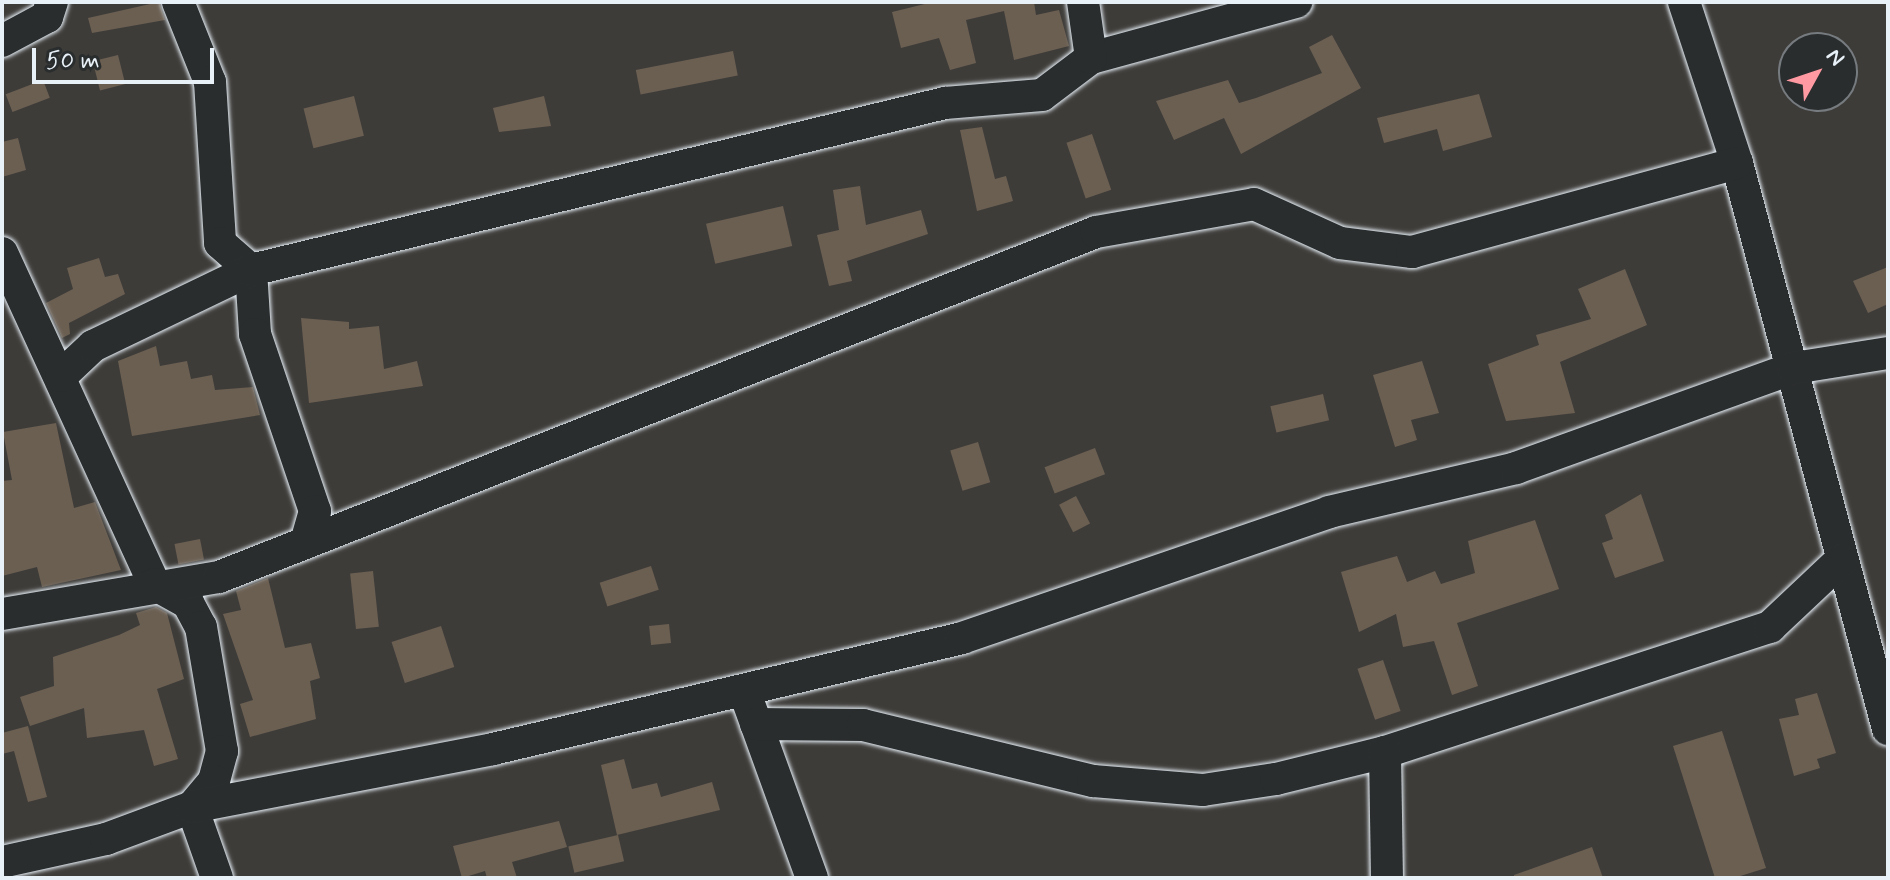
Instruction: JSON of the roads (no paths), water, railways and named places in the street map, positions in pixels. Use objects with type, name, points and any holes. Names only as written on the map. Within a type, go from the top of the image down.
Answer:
[{"type":"street","points":[[2,41],[47,17],[52,2]]},
{"type":"street","points":[[178,2],[210,82],[220,243],[251,270],[255,334],[315,511],[306,543]]},
{"type":"street","points":[[1083,2],[1091,58]]},
{"type":"street","points":[[61,376],[93,346],[251,270],[945,103],[1042,95],[1091,58],[1296,2]]},
{"type":"street","points":[[1684,2],[1737,163],[1794,368],[1840,561],[1888,729]]},
{"type":"street","points":[[2,614],[154,584],[219,577],[1096,232],[1254,204],[1340,243],[1412,252],[1737,163]]},
{"type":"street","points":[[2,253],[10,289],[61,376],[154,584],[188,603],[201,627],[222,751],[214,781],[192,807]]},
{"type":"street","points":[[2,862],[106,839],[192,807],[493,749],[742,686],[962,638],[1329,512],[1516,468],[1794,368],[1888,353]]},
{"type":"street","points":[[756,724],[863,725],[1093,781],[1203,790],[1385,752],[1770,627],[1840,561]]},
{"type":"street","points":[[742,686],[812,878]]},
{"type":"street","points":[[1385,752],[1387,878]]},
{"type":"street","points":[[192,807],[217,878]]}]
